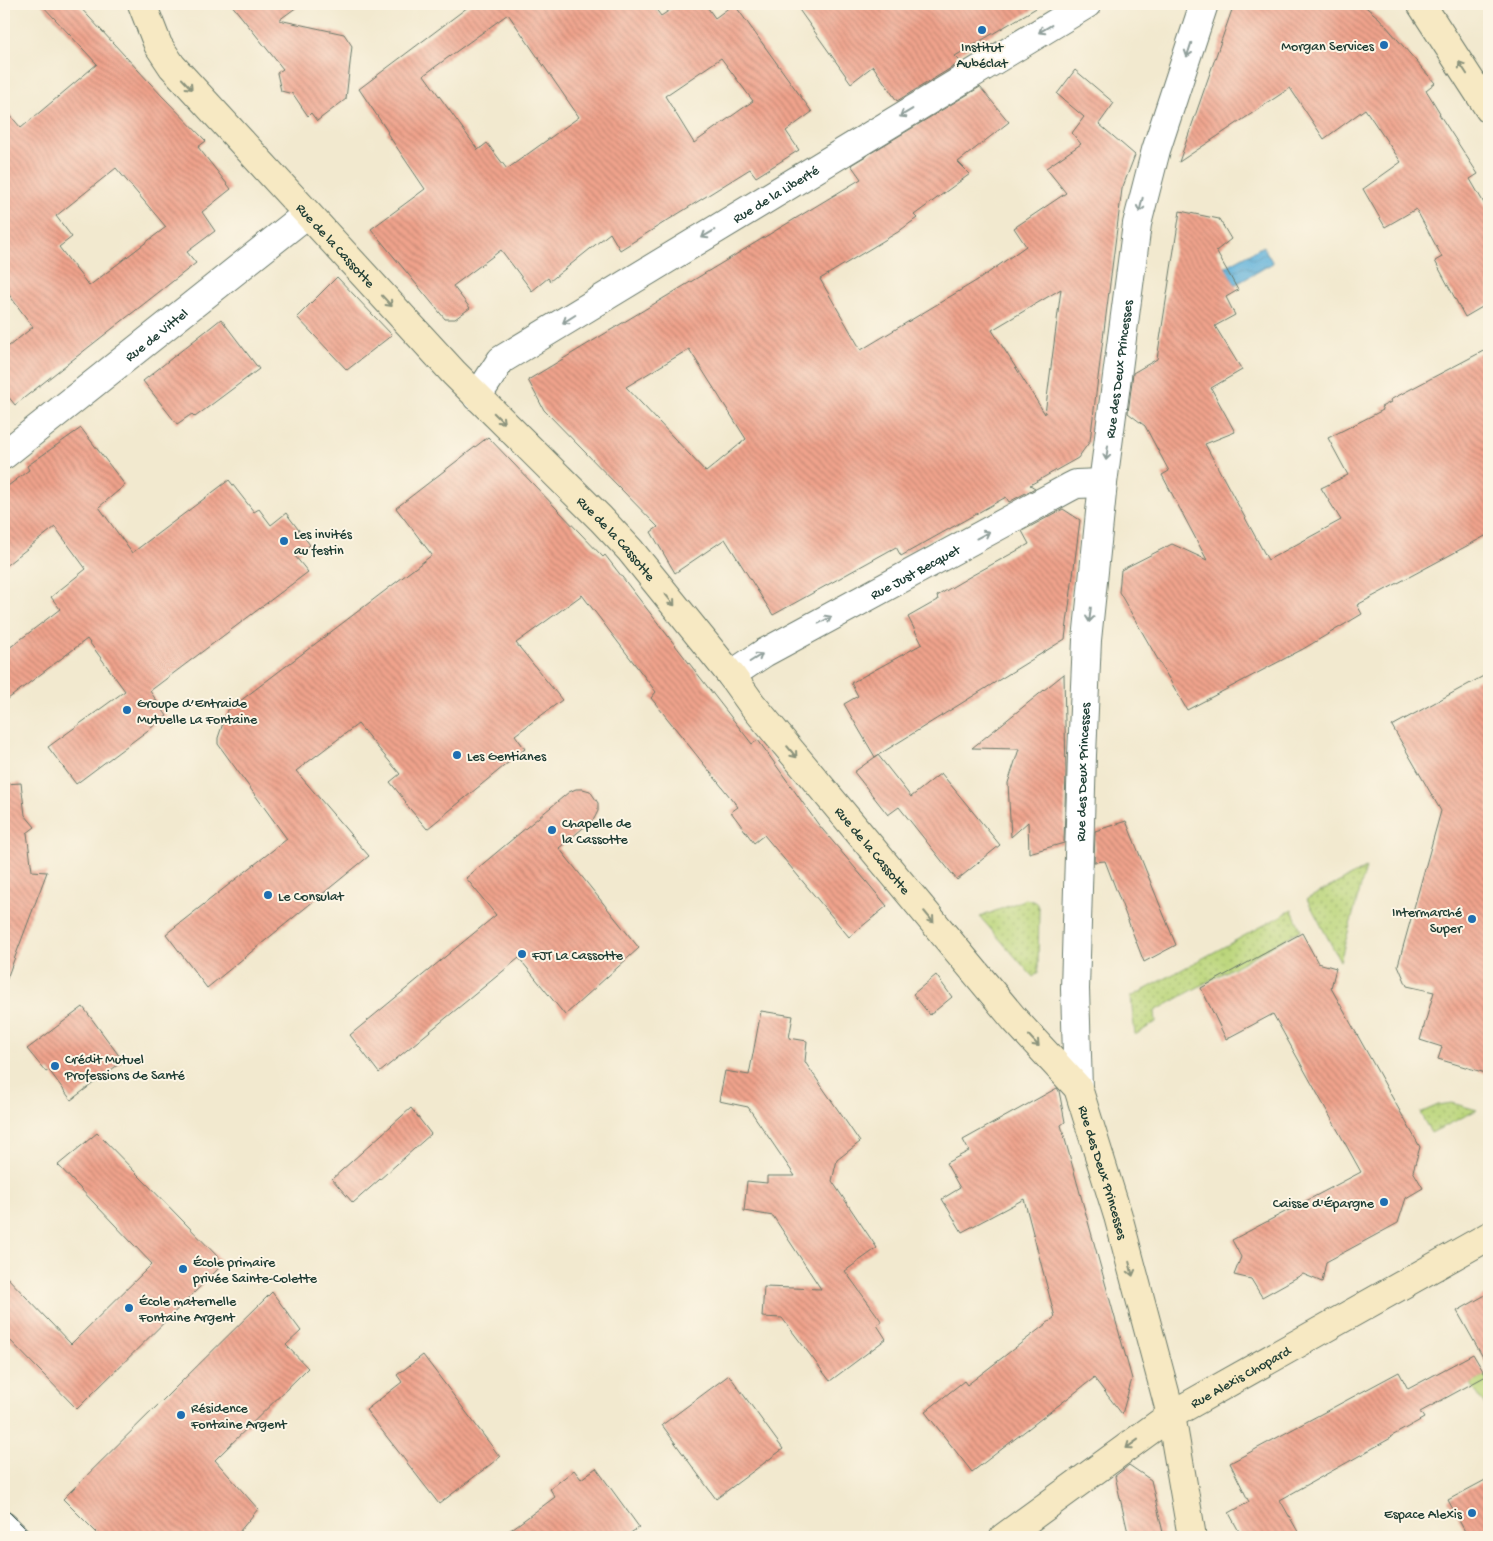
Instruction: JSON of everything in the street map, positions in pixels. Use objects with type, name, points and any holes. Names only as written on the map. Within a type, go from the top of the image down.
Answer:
[{"type":"main road","name":"Rue de la Cassotte","points":[[142,4],[158,45],[172,66],[306,214],[477,397],[630,550],[751,702],[1020,1026],[1078,1088]]},
{"type":"main road","points":[[1421,4],[1489,109]]},
{"type":"main road","name":"Rue des Deux Princesses","points":[[1078,1088],[1118,1216],[1171,1415],[1192,1537]]},
{"type":"main road","name":"Rue Alexis Chopard","points":[[1004,1537],[1171,1415],[1489,1236]]},
{"type":"street","name":"Rue de la Liberté","points":[[477,397],[501,360],[1087,4]]},
{"type":"street","name":"Rue des Deux Princesses","points":[[1078,1088],[1075,989],[1083,745],[1088,640],[1103,483],[1137,224],[1156,150],[1204,4]]},
{"type":"street","name":"Rue de Vittel","points":[[4,454],[306,214]]},
{"type":"street","name":"Rue Just Becquet","points":[[731,675],[764,653],[1076,484],[1103,483]]},
{"type":"street","points":[[4,1526],[15,1537]]},
{"type":"green space","points":[[1366,868],[1340,961],[1307,899]]},
{"type":"green space","points":[[1026,899],[1036,902],[1039,910],[1038,973],[1033,977],[980,917]]},
{"type":"green space","points":[[1292,910],[1301,930],[1155,1011],[1156,1022],[1135,1035],[1131,997]]},
{"type":"green space","points":[[1452,1103],[1477,1110],[1431,1133],[1420,1113],[1438,1105]]},
{"type":"green space","points":[[1489,1374],[1489,1412],[1471,1384]]},
{"type":"water","points":[[1263,246],[1273,263],[1235,285],[1225,267]]},
{"type":"building","points":[[41,4],[77,4],[206,141],[198,147],[231,189],[202,212],[215,231],[187,252],[196,263],[15,405],[4,391],[4,350],[33,327],[4,288],[4,108],[21,128],[97,64]],"holes":[[[116,168],[166,227],[89,286],[59,247],[72,237],[56,216]]]},
{"type":"building","points":[[231,4],[301,4],[279,20],[344,34],[352,46],[346,99],[317,121],[311,113],[308,116],[293,94],[281,91],[277,73],[283,69]]},
{"type":"building","points":[[472,4],[652,4],[661,16],[679,4],[705,4],[715,18],[734,4],[812,112],[786,131],[799,150],[756,177],[750,169],[620,250],[610,233],[550,281],[548,278],[532,291],[501,250],[453,286],[470,308],[455,319],[445,319],[371,229],[425,189],[359,89]],"holes":[[[508,14],[579,117],[507,169],[487,143],[478,150],[424,75]],[[721,58],[753,101],[694,143],[665,96]]]},
{"type":"building","points":[[795,4],[1043,4],[955,56],[961,62],[897,101],[873,66],[851,83]]},
{"type":"building","points":[[1234,4],[1362,4],[1379,18],[1435,83],[1426,90],[1439,114],[1478,174],[1470,179],[1489,212],[1489,303],[1465,317],[1435,261],[1442,257],[1416,209],[1385,227],[1363,189],[1401,162],[1365,109],[1324,139],[1290,88],[1179,162]]},
{"type":"building","points":[[1075,70],[1114,103],[1099,124],[1135,155],[1122,189],[1090,441],[1078,458],[1030,485],[1035,488],[1009,502],[1006,497],[901,556],[896,547],[773,615],[725,539],[675,573],[651,532],[658,527],[544,410],[528,380],[861,179],[851,165],[980,87],[1009,122],[958,162],[970,174],[914,215],[917,218],[898,232],[820,279],[861,350],[981,278],[1026,246],[1014,228],[1066,193],[1046,168],[1081,144],[1072,133],[1084,117],[1057,94]],"holes":[[[1061,289],[1045,414],[992,330]],[[689,349],[746,439],[706,472],[626,387]]]},
{"type":"building","points":[[1180,211],[1219,219],[1231,239],[1216,251],[1238,290],[1226,297],[1235,315],[1215,326],[1242,370],[1211,388],[1235,432],[1205,444],[1268,560],[1341,520],[1321,488],[1348,475],[1328,438],[1383,410],[1381,407],[1391,402],[1390,400],[1489,348],[1489,534],[1357,605],[1362,614],[1303,649],[1187,710],[1119,592],[1121,570],[1172,544],[1207,560],[1162,475],[1169,471],[1145,426],[1128,413],[1133,373],[1157,359]]},
{"type":"building","points":[[337,277],[392,335],[347,370],[297,317]]},
{"type":"building","points":[[221,319],[259,369],[195,417],[192,414],[177,424],[143,381]]},
{"type":"building","points":[[81,428],[125,485],[99,507],[132,553],[229,480],[254,512],[259,509],[271,525],[286,513],[310,545],[295,556],[308,572],[150,691],[167,716],[76,784],[48,747],[125,691],[87,639],[4,702],[4,652],[60,609],[51,597],[86,569],[55,527],[4,567],[4,489],[29,470],[27,466]]},
{"type":"building","points":[[488,437],[603,557],[605,555],[752,744],[758,740],[818,824],[887,906],[849,937],[764,835],[754,843],[731,812],[738,807],[651,698],[656,692],[582,595],[516,643],[562,700],[515,735],[525,749],[427,829],[390,782],[400,774],[358,724],[296,771],[369,856],[207,988],[166,934],[287,839],[218,744],[218,738],[227,711],[432,555],[396,508]]},
{"type":"building","points":[[1063,509],[1080,520],[1065,639],[875,757],[844,704],[858,696],[851,683],[922,644],[908,617],[938,600],[937,596],[1029,544],[1022,531]]},
{"type":"building","points":[[1489,673],[1489,1074],[1438,1059],[1442,1047],[1420,1040],[1434,992],[1407,986],[1398,965],[1441,811],[1392,726]]},
{"type":"building","points":[[1064,674],[1066,772],[1064,843],[1029,853],[1028,822],[1011,837],[1008,783],[1019,749],[972,748]]},
{"type":"building","points":[[878,755],[911,797],[941,773],[1000,845],[957,880],[899,807],[888,815],[854,772]]},
{"type":"building","points":[[21,783],[25,815],[35,827],[27,833],[32,871],[47,872],[6,981],[4,980],[4,784]]},
{"type":"building","name":"FJT La Cassotte","points":[[576,789],[590,791],[598,803],[598,811],[594,819],[559,848],[639,948],[565,1015],[519,958],[379,1073],[350,1035],[496,915],[466,878],[569,792]]},
{"type":"building","points":[[1126,821],[1176,945],[1144,962],[1105,861],[1094,862],[1095,831]]},
{"type":"building","points":[[1302,933],[1318,963],[1336,968],[1331,988],[1420,1147],[1413,1171],[1423,1188],[1406,1198],[1398,1223],[1326,1262],[1322,1282],[1303,1274],[1262,1297],[1251,1279],[1234,1275],[1241,1257],[1232,1240],[1361,1172],[1273,1014],[1226,1039],[1201,988]]},
{"type":"building","points":[[936,975],[952,997],[930,1015],[913,994]]},
{"type":"building","points":[[83,1007],[123,1061],[71,1100],[49,1070],[46,1072],[27,1049]]},
{"type":"building","points":[[761,1011],[793,1016],[789,1038],[807,1041],[805,1062],[860,1142],[837,1160],[832,1181],[877,1248],[845,1271],[882,1322],[877,1325],[886,1339],[830,1381],[782,1318],[762,1317],[764,1287],[821,1289],[773,1216],[744,1211],[747,1181],[767,1183],[767,1176],[795,1176],[748,1107],[719,1101],[725,1071],[749,1075]]},
{"type":"building","points":[[1057,1088],[1065,1122],[1061,1125],[1132,1379],[1122,1414],[1094,1378],[972,1472],[925,1412],[964,1381],[967,1385],[1055,1317],[1024,1199],[962,1232],[942,1199],[960,1188],[946,1163],[969,1151],[963,1140]]},
{"type":"building","points":[[411,1108],[431,1134],[353,1203],[332,1179]]},
{"type":"building","name":"École primaire privée Sainte-Colette","points":[[97,1133],[224,1263],[77,1409],[4,1334],[4,1274],[71,1344],[152,1264],[58,1165]]},
{"type":"building","name":"Résidence Fontaine Argent","points":[[272,1292],[301,1331],[286,1345],[308,1368],[215,1460],[258,1509],[235,1537],[101,1537],[63,1499]]},
{"type":"building","points":[[1489,1293],[1489,1368],[1457,1311]]},
{"type":"building","points":[[1473,1354],[1486,1376],[1420,1412],[1424,1418],[1391,1438],[1280,1500],[1301,1537],[1242,1537],[1229,1513],[1249,1502],[1230,1463],[1399,1372],[1408,1389]]},
{"type":"building","points":[[423,1355],[500,1457],[439,1504],[366,1410],[402,1382],[397,1375]]},
{"type":"building","points":[[729,1375],[783,1449],[716,1499],[662,1425]]},
{"type":"building","points":[[1129,1465],[1151,1480],[1164,1537],[1129,1537],[1115,1476]]},
{"type":"building","points":[[596,1468],[639,1527],[625,1537],[501,1537],[555,1497],[550,1489],[574,1470],[581,1479]]},
{"type":"building","name":"Espace Alexis","points":[[1489,1478],[1489,1537],[1468,1537],[1448,1500]]},
{"type":"tram line","points":[[4,1507],[34,1537]]},
{"type":"place","name":"Institut Aubéclat","points":[[982,30]]},
{"type":"place","name":"Morgan Services","points":[[1384,45]]},
{"type":"place","name":"Les invités au festin","points":[[284,541]]},
{"type":"place","name":"Groupe d’Entraide Mutuelle La Fontaine","points":[[127,710]]},
{"type":"place","name":"Les Gentianes","points":[[457,755]]},
{"type":"place","name":"Chapelle de la Cassotte","points":[[552,830]]},
{"type":"place","name":"Le Consulat","points":[[268,895]]},
{"type":"place","name":"Intermarché Super","points":[[1472,919]]},
{"type":"place","name":"FJT La Cassotte","points":[[522,954]]},
{"type":"place","name":"Crédit Mutuel Professions de Santé","points":[[55,1066]]},
{"type":"place","name":"Caisse d'Épargne","points":[[1384,1202]]},
{"type":"place","name":"École primaire privée Sainte-Colette","points":[[183,1269]]},
{"type":"place","name":"École maternelle Fontaine Argent","points":[[129,1308]]},
{"type":"place","name":"Résidence Fontaine Argent","points":[[181,1415]]},
{"type":"place","name":"Espace Alexis","points":[[1472,1513]]}]
